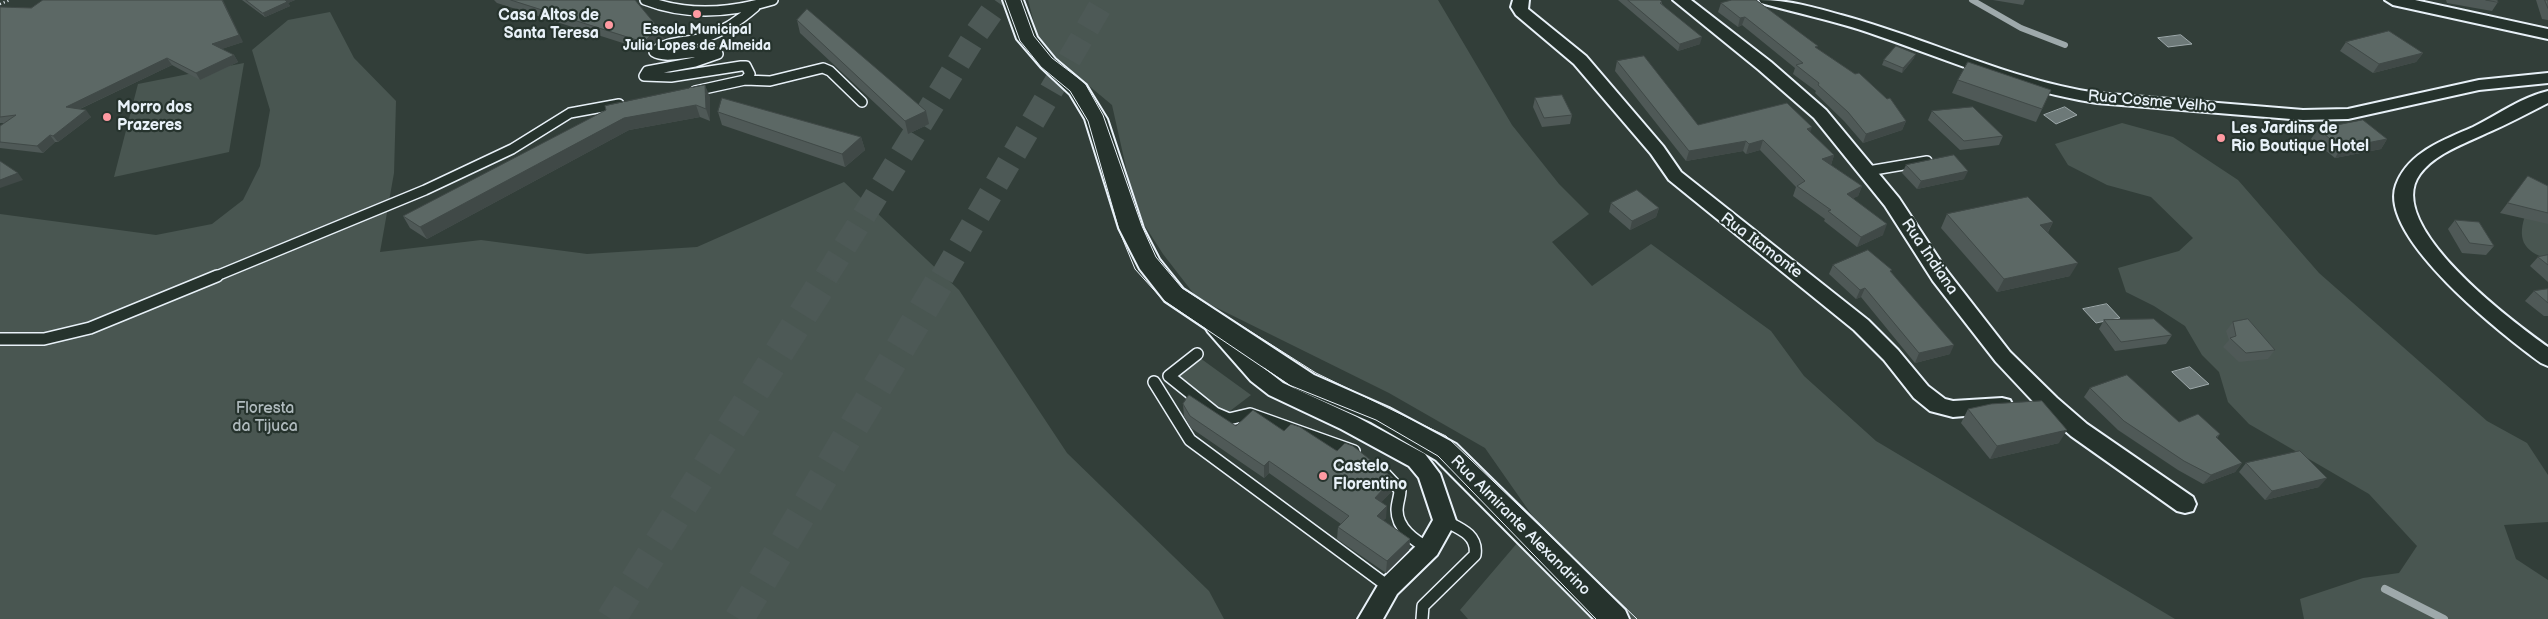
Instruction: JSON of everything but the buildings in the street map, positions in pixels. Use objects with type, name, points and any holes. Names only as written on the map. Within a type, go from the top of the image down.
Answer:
[{"type":"street","name":"Rua Almirante Alexandrino","points":[[1013,0],[1027,39],[1048,63],[1078,90],[1096,119],[1125,213],[1149,263],[1174,295],[1305,382],[1380,415],[1446,452],[1614,619]]},
{"type":"street","name":"Rua Itamonte","points":[[1521,0],[1519,7],[1522,12],[1580,60],[1656,150],[1675,176],[1861,325],[1891,355],[1921,392],[1938,405],[1953,409],[2049,404]]},
{"type":"street","name":"Rua Indiana","points":[[1681,0],[1765,66],[1820,114],[1892,202],[1940,276],[2003,357],[2049,404],[2099,445],[2185,504]]},
{"type":"street","name":"Rua Cosme Velho","points":[[1767,0],[1868,27],[2025,82],[2063,93],[2097,98],[2303,115],[2348,114],[2378,109],[2479,85],[2548,78]]},
{"type":"street","points":[[2393,0],[2548,34]]},
{"type":"street","points":[[2548,96],[2439,149],[2416,168],[2403,186],[2403,204],[2410,225],[2439,262],[2481,305],[2548,358]]},
{"type":"street","points":[[1208,318],[1258,375],[1276,389],[1304,404],[1349,423],[1417,460],[1429,474],[1445,521],[1429,548],[1389,587],[1370,619]]},
{"type":"lane","points":[[645,0],[667,9],[755,7]]},
{"type":"lane","points":[[745,80],[750,74],[746,66],[671,77],[649,78],[644,76],[644,74],[716,56],[717,52],[666,55],[654,52],[665,46],[690,42],[733,26],[755,7],[773,0]]},
{"type":"lane","points":[[686,93],[745,80],[770,81],[823,68],[830,71],[862,102]]},
{"type":"lane","points":[[0,339],[44,339],[90,328],[425,190],[512,149],[570,113],[631,102]]},
{"type":"lane","points":[[1868,171],[1932,160]]},
{"type":"lane","points":[[1197,354],[1169,374],[1169,376],[1215,413],[1229,419],[1250,414],[1356,452],[1363,458]]},
{"type":"lane","points":[[1154,382],[1190,440],[1389,587]]},
{"type":"lane","points":[[1378,468],[1399,487],[1401,493],[1397,511],[1403,528],[1414,540],[1429,548]]},
{"type":"lane","points":[[1422,619],[1423,606],[1475,555],[1477,547],[1473,537],[1445,521]]},
{"type":"path","points":[[0,4],[10,0]]},
{"type":"green space","points":[[1028,0],[1438,0],[1512,125],[1559,184],[1589,214],[1552,242],[1592,286],[1651,244],[1771,331],[1804,376],[1876,441],[2175,619],[1468,619],[1460,610],[1536,521],[1485,448],[1389,393],[1197,298],[1163,254],[1136,212],[1112,105],[1040,45]]},
{"type":"green space","name":"Floresta da Tijuca","points":[[330,12],[354,58],[396,101],[394,173],[380,252],[481,240],[587,254],[697,247],[844,182],[959,290],[1067,453],[1209,591],[1224,619],[0,619],[0,214],[156,235],[212,224],[243,200],[260,166],[270,110],[252,50],[288,20]]},
{"type":"green space","points":[[244,63],[229,152],[114,177],[138,84]]},
{"type":"green space","points":[[2122,123],[2173,137],[2238,180],[2319,273],[2487,421],[2527,443],[2548,475],[2548,522],[2504,525],[2516,559],[2548,580],[2548,619],[2304,619],[2300,599],[2363,578],[2399,573],[2417,546],[2369,494],[2249,424],[2228,402],[2219,372],[2202,355],[2185,326],[2154,306],[2126,292],[2118,268],[2179,251],[2193,238],[2151,197],[2107,185],[2068,165],[2055,144]]},
{"type":"green space","points":[[2526,213],[2548,216],[2548,259],[2532,252],[2524,242],[2522,230]]},
{"type":"green space","points":[[1200,358],[1251,395],[1226,414],[1180,376]]},
{"type":"shaded area","points":[[2181,35],[2192,44],[2168,47],[2158,38]]},
{"type":"shaded area","points":[[2065,107],[2077,115],[2056,124],[2044,115]]},
{"type":"shaded area","points":[[2107,304],[2120,318],[2096,323],[2083,309]]},
{"type":"shaded area","points":[[2190,367],[2209,384],[2190,389],[2172,372]]},
{"type":"waterway","points":[[1972,0],[2021,28],[2065,45]]},
{"type":"waterway","points":[[2385,589],[2444,619]]},
{"type":"tunnel","points":[[826,277],[976,34],[1000,0]]},
{"type":"tunnel","points":[[942,277],[1104,0]]},
{"type":"tunnel","points":[[611,619],[827,276]]},
{"type":"tunnel","points":[[739,619],[943,276]]},
{"type":"tram line","points":[[1005,0],[1020,41],[1041,67],[1070,91],[1088,121],[1119,230],[1135,269],[1163,300],[1289,385],[1376,420],[1438,456],[1596,619]]},
{"type":"tram line","points":[[1021,0],[1034,36],[1052,58],[1085,83],[1103,115],[1142,226],[1156,257],[1182,288],[1316,373],[1446,436],[1637,619]]},
{"type":"place","name":"Escola Municipal Julia Lopes de Almeida","points":[[697,14]]},
{"type":"place","name":"Casa Altos de Santa Teresa","points":[[609,25]]},
{"type":"place","name":"Morro dos Prazeres","points":[[107,117]]},
{"type":"place","name":"Les Jardins de Rio Boutique Hotel","points":[[2221,138]]},
{"type":"place","name":"Castelo Florentino","points":[[1323,476]]}]
